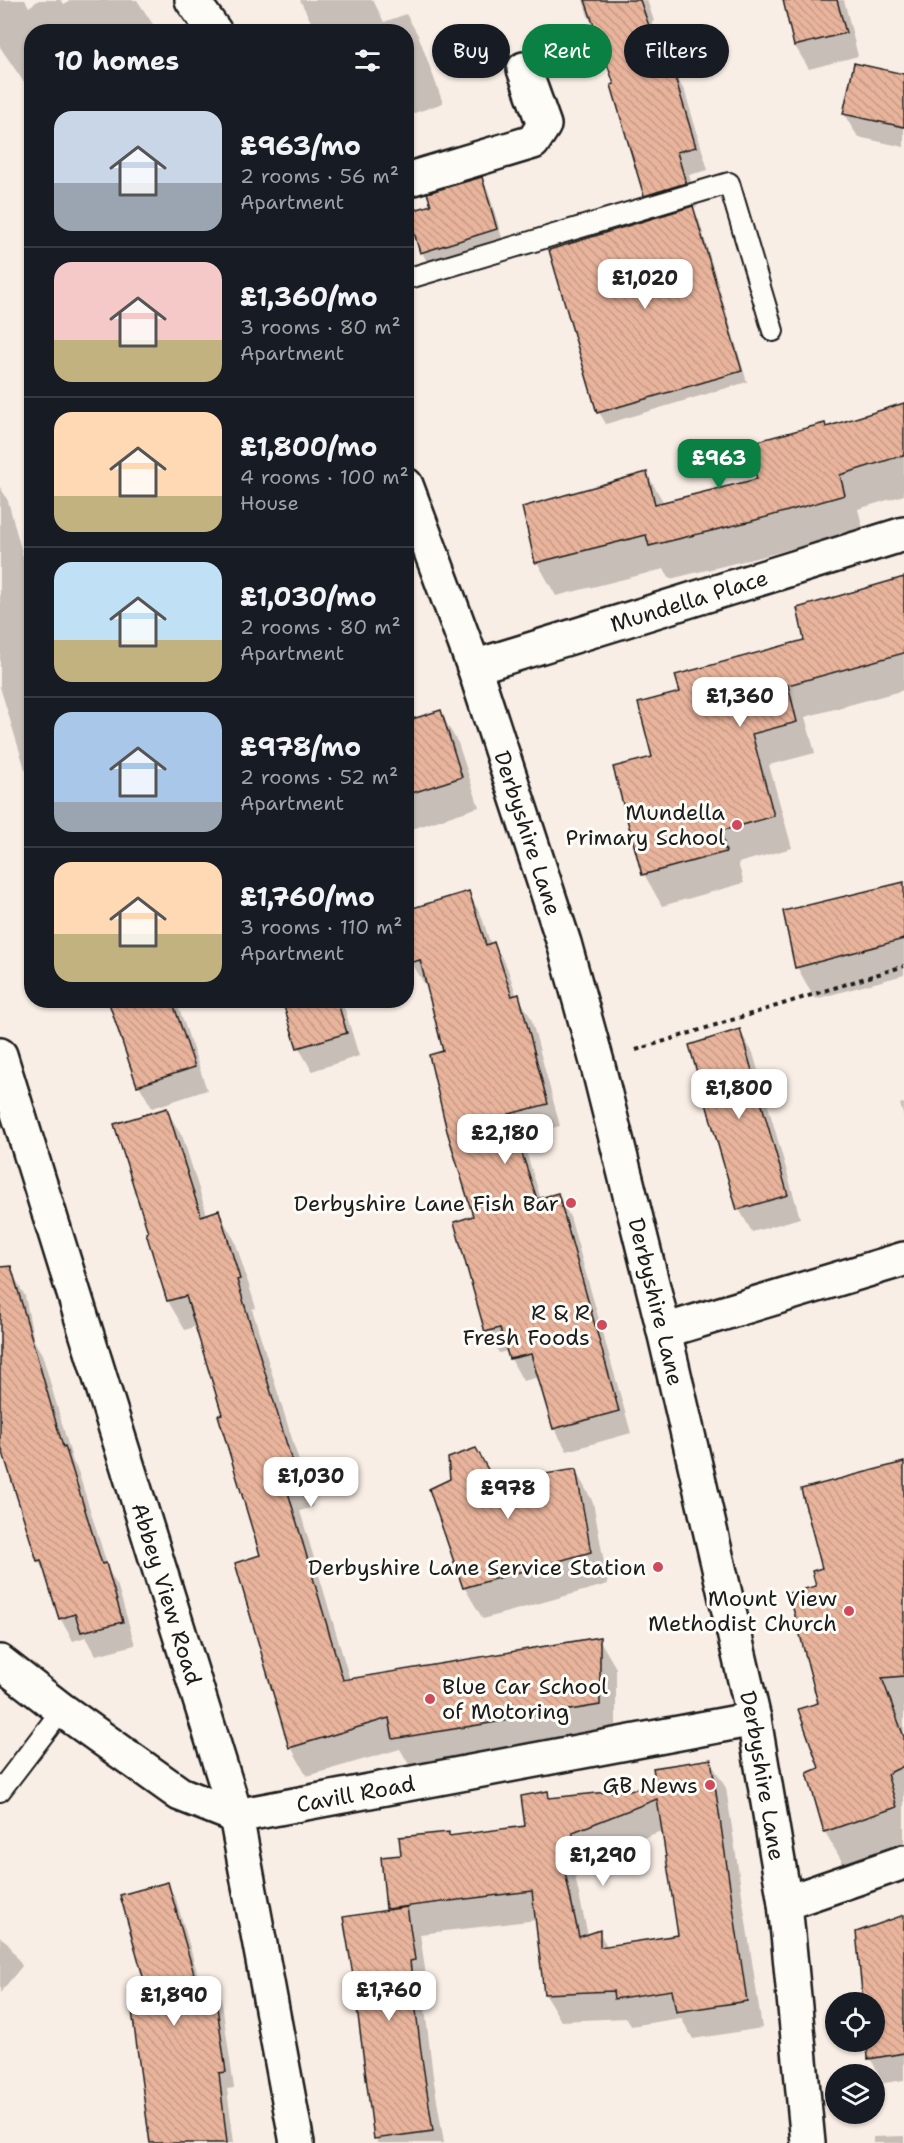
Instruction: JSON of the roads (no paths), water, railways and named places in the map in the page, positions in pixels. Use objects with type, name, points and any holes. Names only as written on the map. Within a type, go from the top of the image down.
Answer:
[{"type":"street","points":[[192,0],[209,24]]},
{"type":"street","points":[[414,178],[532,142],[544,125],[527,78]]},
{"type":"street","name":"Derbyshire Lane","points":[[414,506],[474,667],[564,943],[597,1062],[664,1331],[753,1719],[785,1903],[808,2143]]},
{"type":"street","name":"Mundella Place","points":[[474,667],[904,534]]},
{"type":"street","name":"Abbey View Road","points":[[0,1055],[236,1816],[297,2143]]},
{"type":"street","points":[[664,1331],[904,1259]]},
{"type":"street","points":[[0,1662],[62,1710],[180,1794],[236,1816]]},
{"type":"street","name":"Cavill Road","points":[[236,1816],[753,1719]]},
{"type":"street","points":[[785,1903],[904,1862]]},
{"type":"lane","points":[[414,277],[729,183],[773,331]]},
{"type":"lane","points":[[0,1791],[62,1710]]},
{"type":"place","name":"Mundella Primary School","points":[[737,825]]},
{"type":"place","name":"Derbyshire Lane Fish Bar","points":[[571,1203]]},
{"type":"place","name":"R & R Fresh Foods","points":[[602,1325]]},
{"type":"place","name":"Derbyshire Lane Service Station","points":[[658,1567]]},
{"type":"place","name":"Mount View Methodist Church","points":[[849,1611]]},
{"type":"place","name":"Blue Car School of Motoring","points":[[430,1699]]},
{"type":"place","name":"GB News","points":[[710,1785]]}]
